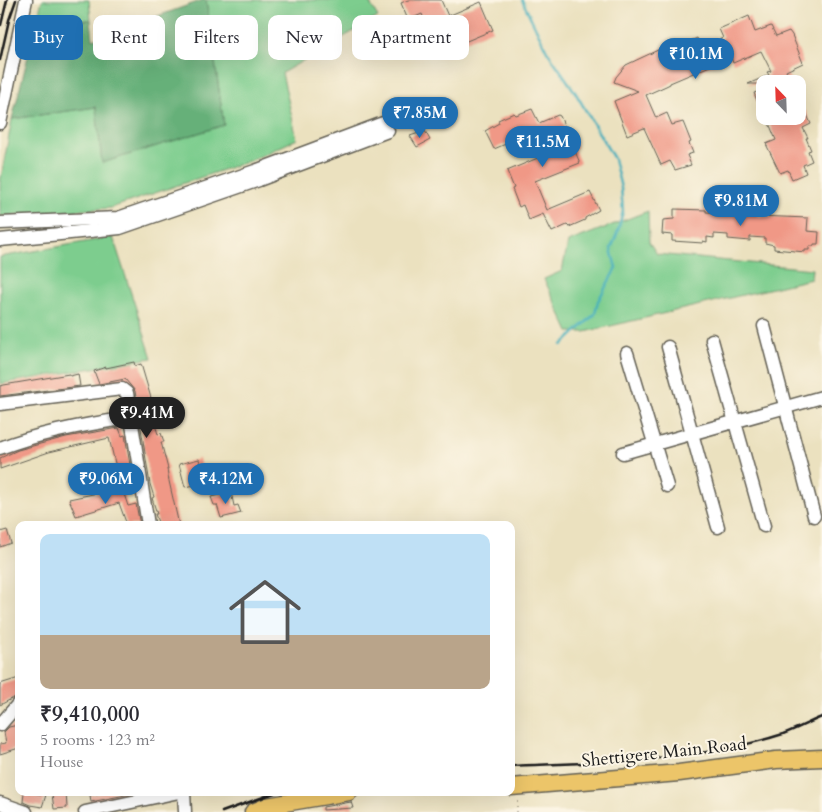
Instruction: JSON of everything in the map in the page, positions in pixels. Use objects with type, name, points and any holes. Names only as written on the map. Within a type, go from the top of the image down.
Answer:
[{"type":"main road","name":"Shettigere Main Road","points":[[515,787],[679,773],[776,760],[822,758]]},
{"type":"main road","points":[[253,812],[267,806],[326,796]]},
{"type":"street","points":[[0,123],[26,0]]},
{"type":"street","points":[[0,240],[117,223],[255,171],[386,127]]},
{"type":"street","points":[[0,223],[117,223]]},
{"type":"street","points":[[764,326],[814,516]]},
{"type":"street","points":[[712,340],[764,526]]},
{"type":"street","points":[[668,347],[718,527]]},
{"type":"street","points":[[626,353],[667,486]]},
{"type":"street","points":[[0,404],[122,389],[126,393],[147,521]]},
{"type":"street","points":[[623,452],[822,397]]},
{"type":"street","points":[[0,448],[28,437],[104,421],[130,418]]},
{"type":"street","points":[[0,725],[15,708]]},
{"type":"street","points":[[85,812],[160,796]]},
{"type":"street","points":[[184,796],[185,812]]},
{"type":"street","points":[[0,803],[26,812]]},
{"type":"green space","points":[[42,0],[89,0],[91,20],[83,20],[83,15],[38,15]]},
{"type":"green space","points":[[206,0],[368,0],[377,15],[352,15],[352,32],[342,38],[342,15],[268,15],[268,60],[304,60],[282,73],[297,139],[252,160],[111,208],[0,216],[0,183],[12,119],[96,107],[102,163],[224,125],[215,60],[258,60],[258,15],[208,15]]},
{"type":"green space","points":[[206,0],[208,15],[175,15],[175,60],[215,60],[224,125],[102,163],[96,107],[12,119],[27,60],[83,60],[83,20],[91,20],[93,60],[165,60],[165,15],[161,15]]},
{"type":"green space","points":[[648,211],[649,242],[657,254],[812,269],[811,279],[585,332],[569,332],[544,279],[562,271],[568,242]]},
{"type":"green space","points":[[113,237],[152,358],[0,384],[0,257]]},
{"type":"building","points":[[408,0],[441,0],[448,15],[406,15],[401,3]]},
{"type":"building","points":[[481,2],[493,30],[469,40],[469,15],[450,15]]},
{"type":"building","points":[[749,16],[755,32],[771,26],[776,36],[789,31],[803,63],[786,71],[788,75],[769,75],[767,72],[771,71],[761,51],[733,63],[731,57],[646,95],[656,118],[667,113],[672,125],[683,122],[691,142],[689,143],[693,153],[687,155],[691,165],[675,170],[670,161],[661,165],[644,128],[627,135],[614,101],[638,91],[614,82],[616,77],[626,65],[676,43],[677,47],[697,38],[701,47],[723,38],[719,29]]},
{"type":"building","points":[[532,109],[539,123],[558,115],[560,116],[567,132],[570,132],[577,147],[574,149],[580,163],[535,181],[547,210],[590,192],[599,210],[585,218],[585,220],[552,232],[543,214],[529,220],[523,205],[519,207],[507,171],[552,152],[541,129],[494,149],[485,131],[499,123],[498,120],[514,113],[516,115]]},
{"type":"building","points":[[806,112],[811,124],[803,128],[808,138],[806,138],[811,150],[808,151],[812,161],[803,165],[806,173],[792,179],[788,170],[780,173],[766,144],[776,140],[770,125],[806,125]]},
{"type":"building","points":[[425,131],[430,140],[417,147],[410,136]]},
{"type":"building","points":[[727,202],[759,203],[757,216],[808,218],[807,231],[819,232],[818,244],[809,246],[809,250],[805,250],[805,252],[774,249],[774,245],[765,243],[765,238],[750,237],[750,241],[728,239],[728,235],[714,234],[714,238],[707,237],[707,242],[703,241],[703,243],[672,241],[672,235],[662,234],[663,220],[674,219],[674,209],[726,213]]},
{"type":"building","points":[[134,362],[135,366],[141,364],[151,398],[148,399],[152,416],[158,434],[161,433],[164,442],[161,442],[178,521],[158,521],[152,498],[154,497],[150,484],[135,391],[125,379],[99,384],[94,371]]},
{"type":"building","points":[[69,374],[70,376],[78,374],[80,386],[0,396],[0,386]]},
{"type":"building","points":[[119,428],[122,436],[125,435],[132,477],[119,480],[109,438],[49,452],[0,469],[0,458],[18,450],[66,437]]},
{"type":"building","points":[[199,459],[205,483],[185,487],[179,464]]},
{"type":"building","points":[[122,488],[128,506],[136,504],[139,521],[126,521],[119,503],[76,516],[69,499]]},
{"type":"building","points":[[231,492],[234,506],[238,505],[241,513],[221,518],[217,505],[214,505],[211,497]]},
{"type":"building","points":[[7,530],[11,543],[0,547],[0,532]]},
{"type":"building","points":[[15,679],[15,697],[0,705],[0,684]]},
{"type":"building","points":[[15,726],[15,749],[0,754],[0,744],[6,743],[4,732],[9,727]]},
{"type":"building","points":[[24,796],[46,796],[42,807],[23,802]]},
{"type":"building","points":[[52,796],[66,796],[67,808],[54,809]]},
{"type":"building","points":[[90,796],[120,796],[91,802]]},
{"type":"building","points":[[351,802],[353,808],[323,810],[323,807]]},
{"type":"waterway","points":[[522,0],[547,51],[575,92],[614,159],[621,188],[623,211],[611,249],[616,268],[598,301],[595,314],[562,345]]},
{"type":"railway","points":[[1,25],[7,0]]},
{"type":"railway","points":[[0,60],[9,20],[16,0]]},
{"type":"railway","points":[[515,766],[614,762],[717,750],[783,734],[822,717]]},
{"type":"railway","points":[[222,812],[266,796]]}]
